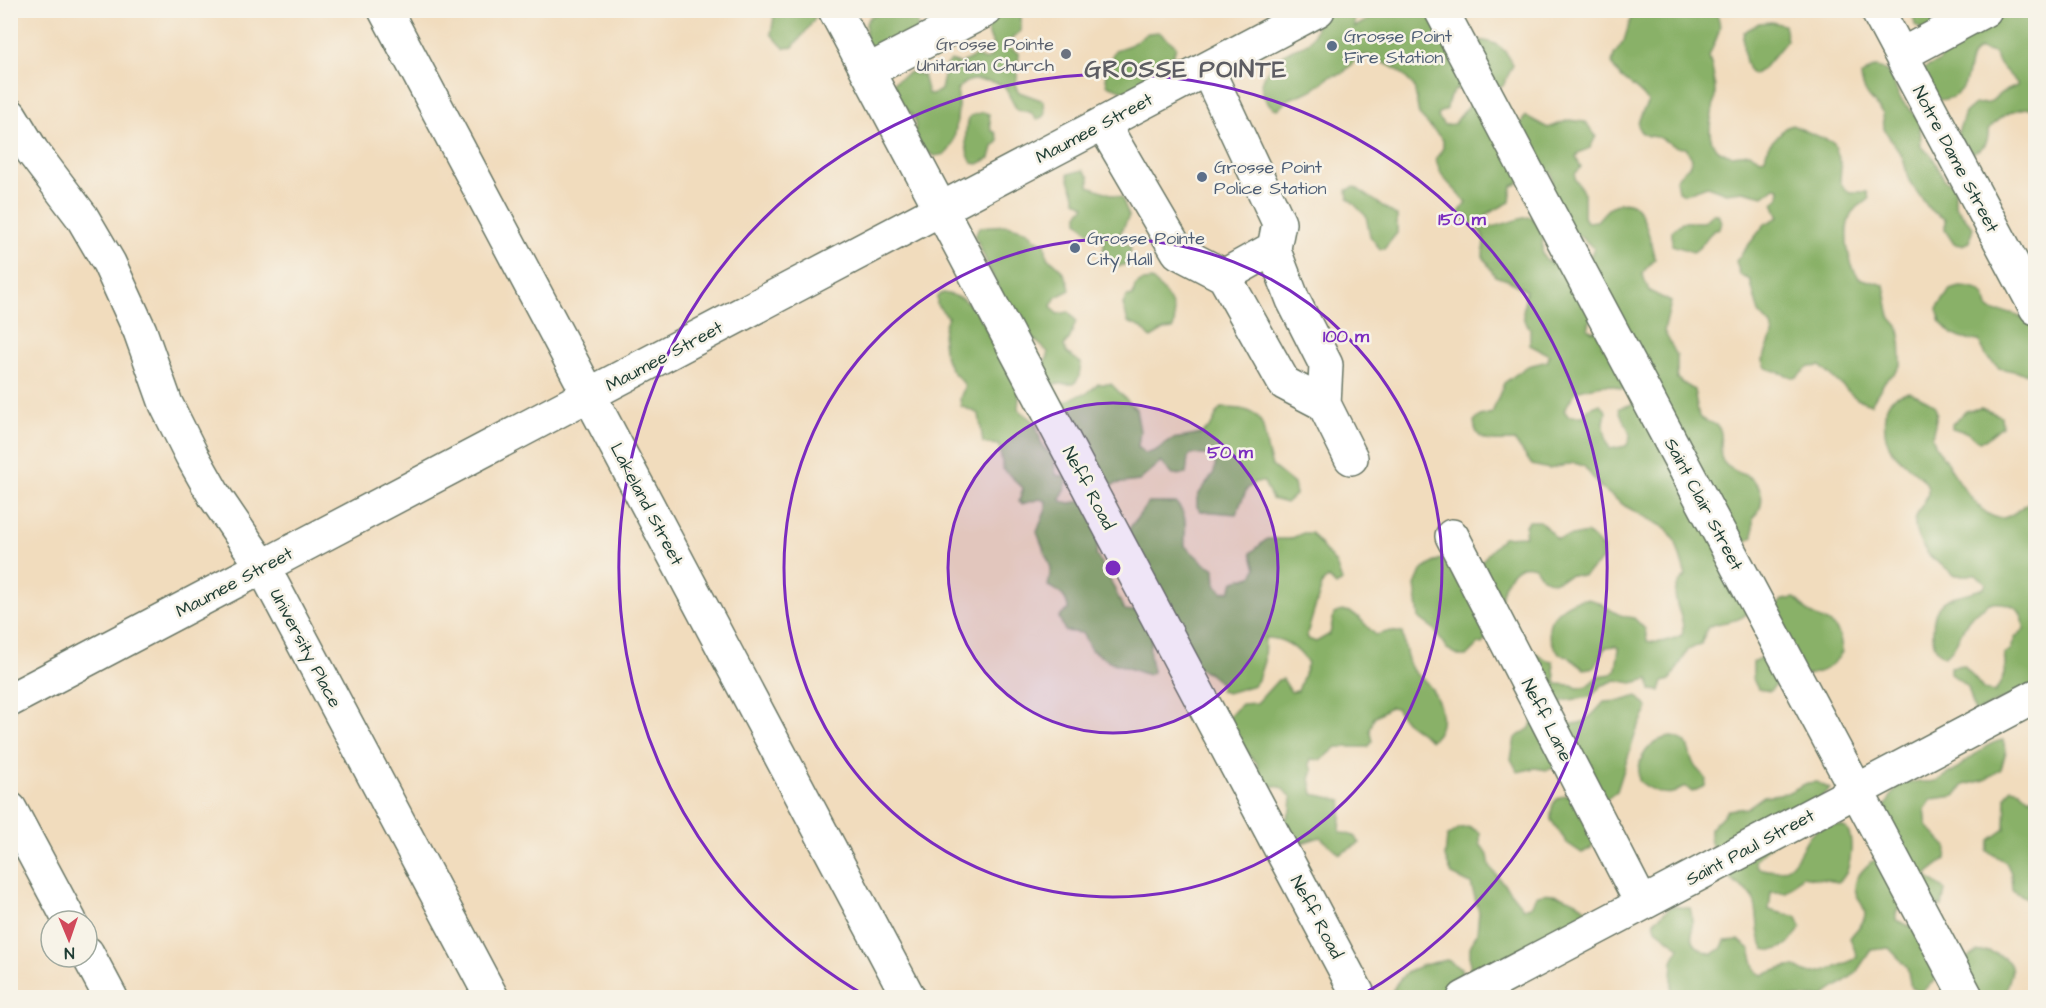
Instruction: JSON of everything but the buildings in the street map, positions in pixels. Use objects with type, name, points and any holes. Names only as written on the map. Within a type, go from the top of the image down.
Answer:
[{"type":"street","name":"Lakeland Street","points":[[385,10],[909,998]]},
{"type":"street","name":"Neff Road","points":[[835,10],[1360,998]]},
{"type":"street","points":[[868,71],[986,10]]},
{"type":"street","name":"Maumee Street","points":[[10,700],[1318,10]]},
{"type":"street","name":"Saint Clair Street","points":[[1441,10],[1967,998]]},
{"type":"street","name":"Notre Dame Street","points":[[1877,10],[2036,308]]},
{"type":"street","points":[[1901,55],[1985,10]]},
{"type":"street","points":[[1207,69],[1279,223],[1274,248],[1293,300],[1326,365],[1324,404],[1351,458]]},
{"type":"street","name":"University Place","points":[[10,115],[32,151],[82,217],[110,263],[140,331],[166,404],[192,456],[214,495],[263,567],[492,998]]},
{"type":"street","points":[[1103,124],[1178,252],[1224,276],[1284,382],[1324,404]]},
{"type":"street","points":[[1224,276],[1274,248]]},
{"type":"street","points":[[1270,357],[1312,336]]},
{"type":"street","name":"Neff Lane","points":[[1452,536],[1642,904]]},
{"type":"street","name":"Saint Paul Street","points":[[1464,998],[2036,696]]},
{"type":"street","points":[[10,808],[64,909]]},
{"type":"street","points":[[96,969],[111,998]]},
{"type":"green space","points":[[892,10],[910,11],[918,20],[917,33],[900,58],[865,47],[866,23],[871,16]]},
{"type":"green space","points":[[1400,10],[1443,11],[1467,40],[1482,40],[1495,44],[1509,58],[1513,65],[1503,86],[1468,87],[1454,91],[1449,98],[1447,109],[1439,113],[1438,117],[1444,125],[1454,124],[1470,104],[1519,125],[1526,116],[1548,128],[1569,120],[1585,122],[1596,136],[1590,148],[1578,153],[1576,158],[1581,167],[1575,174],[1575,179],[1584,193],[1584,217],[1587,222],[1597,221],[1611,206],[1625,202],[1633,205],[1639,211],[1648,231],[1655,259],[1642,273],[1649,291],[1671,302],[1664,331],[1677,356],[1677,379],[1694,390],[1699,417],[1719,428],[1722,460],[1754,481],[1762,497],[1760,508],[1753,517],[1753,537],[1736,549],[1751,609],[1737,620],[1708,627],[1701,644],[1688,650],[1670,680],[1663,682],[1660,691],[1651,690],[1649,679],[1632,683],[1616,680],[1601,686],[1591,697],[1562,701],[1561,712],[1567,723],[1573,724],[1588,718],[1604,702],[1621,701],[1637,696],[1648,708],[1636,732],[1617,791],[1599,805],[1596,836],[1591,848],[1582,853],[1567,843],[1551,820],[1552,807],[1557,799],[1566,795],[1579,794],[1553,768],[1547,770],[1535,768],[1518,772],[1511,759],[1515,738],[1530,728],[1535,714],[1525,648],[1553,661],[1556,684],[1572,685],[1577,688],[1588,686],[1598,676],[1612,674],[1616,669],[1619,649],[1616,646],[1606,647],[1595,667],[1584,669],[1567,656],[1559,654],[1549,635],[1550,622],[1553,617],[1575,601],[1593,600],[1619,614],[1634,618],[1645,629],[1647,641],[1665,641],[1682,635],[1682,619],[1675,598],[1679,583],[1686,576],[1676,543],[1666,528],[1625,506],[1600,487],[1584,466],[1574,463],[1549,469],[1532,465],[1515,441],[1494,441],[1478,435],[1474,421],[1480,416],[1492,413],[1504,383],[1528,366],[1548,361],[1549,355],[1530,345],[1530,328],[1524,320],[1523,313],[1526,291],[1508,280],[1495,276],[1483,256],[1482,234],[1470,221],[1458,218],[1458,214],[1466,203],[1441,174],[1436,159],[1443,148],[1443,140],[1419,115],[1414,86],[1398,70],[1369,55],[1360,56],[1342,74],[1331,76],[1312,90],[1289,99],[1278,109],[1270,105],[1263,94],[1262,86],[1268,71],[1286,53],[1310,41],[1321,11],[1359,11],[1354,22],[1355,27],[1373,17]],"holes":[[[1534,166],[1551,172],[1553,180],[1547,194],[1573,231],[1594,248],[1588,261],[1600,326],[1593,332],[1588,329],[1591,317],[1562,262],[1548,262],[1542,254],[1543,234],[1532,217],[1486,227],[1487,214],[1510,202],[1512,186],[1517,184]],[[1621,381],[1633,404],[1619,408],[1630,436],[1626,446],[1610,449],[1604,428],[1606,412],[1600,404],[1588,409],[1584,416],[1568,416],[1564,410],[1576,391],[1606,385],[1621,389],[1624,387]]]},
{"type":"green space","points":[[1912,10],[2035,11],[2035,108],[2015,111],[2003,116],[1988,130],[1985,144],[1972,153],[1957,135],[1965,113],[1975,104],[1989,103],[2001,93],[2017,86],[2017,83],[2001,66],[1994,53],[1980,49],[1971,60],[1964,85],[1959,92],[1951,98],[1938,100],[1923,69],[1940,61],[1942,54],[1924,31],[1915,25]]},
{"type":"green space","points":[[768,11],[814,11],[816,15],[793,47],[784,48],[771,34],[774,17]]},
{"type":"green space","points":[[995,11],[1019,11],[1021,13],[1021,31],[1008,42],[1008,46],[1019,54],[1016,88],[1019,92],[1044,101],[1045,115],[1037,120],[1030,112],[1017,110],[1004,86],[985,80],[966,82],[957,91],[957,122],[954,139],[946,153],[935,156],[923,150],[914,133],[914,118],[897,99],[894,82],[910,72],[923,75],[928,94],[932,95],[941,90],[946,66],[951,61],[960,64],[975,56],[985,60],[990,58],[994,48],[988,33],[988,26]]},
{"type":"green space","points":[[1633,11],[1714,11],[1718,17],[1718,34],[1709,57],[1714,76],[1715,95],[1710,130],[1717,150],[1731,155],[1750,153],[1761,159],[1765,158],[1768,146],[1785,128],[1792,125],[1834,143],[1841,164],[1840,182],[1844,188],[1850,192],[1867,192],[1869,198],[1852,212],[1849,221],[1847,238],[1849,256],[1859,278],[1884,285],[1890,317],[1898,326],[1900,335],[1901,364],[1896,372],[1885,381],[1871,404],[1857,399],[1820,366],[1809,367],[1795,378],[1766,368],[1763,360],[1773,333],[1771,326],[1759,313],[1750,280],[1740,275],[1736,261],[1765,224],[1779,217],[1773,203],[1779,198],[1780,188],[1775,187],[1763,196],[1743,191],[1726,193],[1707,186],[1685,194],[1678,191],[1676,179],[1689,166],[1692,159],[1686,148],[1675,146],[1641,132],[1638,124],[1648,102],[1640,92],[1619,75],[1612,63],[1614,55],[1624,41]]},
{"type":"green space","points":[[1772,22],[1784,25],[1787,40],[1764,68],[1753,75],[1744,55],[1744,32],[1759,23]]},
{"type":"green space","points":[[1159,32],[1176,46],[1170,68],[1152,76],[1129,93],[1107,85],[1105,70],[1115,50],[1130,45],[1148,33]]},
{"type":"green space","points":[[1874,67],[1888,73],[1902,101],[1920,119],[1921,147],[1932,156],[1944,179],[1955,186],[1955,206],[1973,227],[1969,242],[1962,245],[1954,244],[1945,230],[1945,219],[1930,210],[1909,181],[1903,158],[1884,129],[1883,113],[1863,87],[1861,76]]},
{"type":"green space","points":[[983,112],[989,114],[991,130],[996,133],[999,141],[993,147],[990,158],[978,164],[972,163],[969,158],[966,133],[970,116]]},
{"type":"green space","points":[[1083,170],[1089,177],[1089,186],[1122,198],[1129,216],[1120,234],[1122,240],[1131,248],[1128,264],[1117,267],[1105,258],[1103,236],[1095,231],[1088,232],[1078,221],[1078,214],[1085,206],[1076,200],[1068,174]]},
{"type":"green space","points":[[1355,187],[1397,216],[1397,233],[1384,249],[1380,249],[1370,236],[1366,216],[1348,198],[1347,190]]},
{"type":"green space","points":[[1712,214],[1718,214],[1721,222],[1719,228],[1710,233],[1700,247],[1693,252],[1672,245],[1672,231],[1682,222],[1704,222]]},
{"type":"green space","points":[[1007,225],[1028,231],[1036,240],[1045,242],[1047,258],[1065,275],[1070,290],[1056,297],[1051,306],[1057,314],[1069,312],[1076,321],[1070,338],[1064,346],[1066,352],[1081,363],[1079,377],[1074,384],[1051,384],[1043,371],[1043,363],[1048,357],[1048,352],[1026,332],[1017,331],[975,236],[979,227]]},
{"type":"green space","points":[[1152,280],[1170,302],[1174,322],[1173,329],[1164,330],[1151,338],[1142,328],[1128,322],[1123,304],[1127,297],[1133,296],[1135,286],[1142,281]]},
{"type":"green space","points":[[1960,287],[1971,288],[1982,293],[1988,307],[1995,312],[2012,313],[2035,325],[2035,371],[2028,374],[1999,368],[1987,357],[1979,341],[1963,339],[1952,334],[1941,323],[1937,309],[1950,290]]},
{"type":"green space","points":[[943,293],[957,296],[975,310],[982,319],[1003,363],[1020,384],[1018,409],[1036,424],[1042,446],[1053,456],[1056,475],[1067,477],[1061,501],[1070,503],[1082,501],[1091,453],[1089,448],[1079,443],[1060,403],[1086,394],[1098,384],[1111,384],[1136,409],[1140,431],[1138,446],[1144,453],[1157,450],[1173,439],[1205,431],[1211,426],[1221,408],[1250,411],[1257,416],[1262,423],[1272,466],[1294,484],[1296,494],[1286,503],[1272,499],[1264,482],[1255,482],[1247,489],[1236,514],[1201,511],[1197,507],[1197,498],[1213,474],[1214,456],[1192,454],[1188,458],[1186,474],[1173,475],[1161,462],[1139,481],[1114,484],[1106,492],[1096,555],[1124,610],[1132,611],[1143,608],[1129,529],[1148,503],[1176,503],[1185,519],[1185,546],[1204,563],[1215,569],[1216,586],[1223,592],[1230,591],[1234,581],[1252,576],[1256,568],[1251,553],[1267,539],[1290,539],[1303,533],[1311,533],[1336,564],[1342,581],[1336,586],[1328,578],[1323,582],[1307,634],[1308,639],[1316,642],[1330,634],[1334,614],[1341,611],[1357,616],[1376,635],[1391,631],[1402,633],[1410,665],[1431,689],[1441,712],[1440,727],[1431,740],[1405,721],[1396,708],[1390,707],[1374,717],[1370,730],[1373,741],[1368,747],[1337,747],[1322,760],[1311,759],[1309,764],[1313,770],[1310,779],[1313,794],[1342,800],[1340,832],[1354,836],[1360,843],[1340,854],[1320,837],[1295,845],[1282,826],[1291,810],[1292,797],[1280,787],[1267,785],[1262,781],[1257,763],[1249,756],[1229,717],[1241,704],[1257,703],[1278,680],[1283,679],[1291,692],[1298,691],[1308,663],[1290,644],[1278,639],[1265,638],[1264,661],[1258,680],[1254,685],[1227,693],[1220,690],[1220,683],[1207,672],[1194,666],[1155,633],[1150,648],[1153,672],[1148,675],[1111,662],[1091,650],[1082,633],[1065,631],[1059,617],[1068,610],[1068,605],[1062,595],[1048,586],[1051,568],[1037,532],[1046,509],[1046,501],[1040,499],[1022,504],[1019,502],[1023,488],[1003,469],[999,445],[983,443],[979,414],[961,406],[960,398],[965,386],[949,366],[944,352],[943,337],[948,317],[937,305],[937,296]]},
{"type":"green space","points":[[1910,392],[1927,400],[1935,408],[1936,418],[1932,436],[1936,447],[1965,490],[1984,511],[1994,517],[2008,517],[2035,500],[2036,563],[2033,570],[2036,577],[2035,685],[1975,712],[1968,687],[1950,673],[1950,667],[1964,665],[1984,690],[1995,692],[2004,674],[2004,654],[2010,651],[2015,638],[2024,630],[2022,616],[2015,607],[2010,605],[1989,603],[1969,619],[1949,653],[1945,656],[1935,646],[1933,636],[1937,610],[1948,599],[1984,588],[1986,583],[1976,575],[1954,575],[1929,555],[1918,538],[1915,527],[1916,518],[1928,492],[1927,485],[1890,448],[1884,425],[1886,409],[1890,401],[1900,394]]},
{"type":"green space","points":[[1981,408],[2001,416],[2002,426],[1985,440],[1979,441],[1968,433],[1952,428],[1952,424],[1966,411]]},
{"type":"green space","points":[[1529,521],[1540,521],[1557,539],[1587,533],[1603,548],[1602,560],[1584,576],[1571,575],[1553,582],[1542,578],[1535,567],[1528,565],[1515,570],[1504,588],[1499,621],[1482,644],[1478,644],[1466,656],[1460,656],[1447,649],[1434,629],[1419,618],[1415,585],[1421,571],[1438,560],[1446,558],[1480,563],[1503,537],[1525,536],[1525,526]]},
{"type":"green space","points":[[1795,598],[1810,614],[1836,629],[1839,633],[1842,652],[1826,669],[1787,680],[1770,691],[1758,689],[1753,679],[1753,662],[1765,656],[1778,656],[1775,608],[1782,600]]},
{"type":"green space","points":[[1671,737],[1687,744],[1696,768],[1706,779],[1705,786],[1692,792],[1686,787],[1668,794],[1654,790],[1639,781],[1642,758],[1650,746]]},
{"type":"green space","points":[[2003,740],[2006,751],[2001,769],[1985,780],[1964,785],[1955,796],[1932,799],[1925,809],[1927,826],[1947,847],[1946,859],[1928,873],[1927,877],[1945,890],[1942,907],[1933,903],[1900,907],[1896,913],[1896,920],[1912,927],[1939,977],[1921,992],[1911,988],[1907,967],[1889,948],[1871,950],[1855,974],[1822,997],[1671,997],[1673,961],[1679,947],[1656,929],[1654,921],[1672,906],[1690,908],[1692,936],[1697,946],[1703,951],[1713,954],[1721,949],[1725,941],[1739,940],[1750,949],[1756,971],[1762,975],[1791,967],[1797,967],[1808,973],[1819,972],[1834,968],[1857,956],[1850,938],[1863,921],[1865,913],[1855,886],[1862,871],[1872,861],[1877,860],[1884,809],[1898,784],[1935,781],[1952,772],[1986,747]]},
{"type":"green space","points":[[1817,782],[1830,789],[1755,860],[1757,866],[1763,869],[1777,871],[1785,869],[1795,860],[1813,832],[1835,825],[1845,828],[1850,836],[1851,851],[1846,873],[1838,882],[1802,876],[1786,892],[1771,892],[1769,910],[1797,917],[1801,927],[1794,937],[1781,948],[1764,949],[1759,936],[1755,902],[1749,892],[1734,882],[1720,865],[1713,851],[1710,829],[1728,810],[1747,808],[1764,796],[1787,793],[1807,783]]},
{"type":"green space","points":[[2011,788],[2020,790],[2029,798],[2035,795],[2035,926],[2027,898],[2012,890],[2011,873],[2006,862],[1987,851],[1990,840],[2005,829],[2006,796]]},
{"type":"green space","points":[[1470,827],[1480,833],[1480,844],[1488,855],[1490,867],[1523,908],[1531,906],[1536,896],[1555,894],[1570,899],[1587,910],[1581,920],[1477,979],[1470,970],[1470,947],[1477,933],[1479,912],[1471,884],[1452,875],[1445,857],[1447,837],[1460,828]]},
{"type":"green space","points":[[1989,951],[2001,956],[2011,967],[2007,997],[1976,998],[1964,960],[1978,952]]},
{"type":"green space","points":[[1447,960],[1461,968],[1466,997],[1390,998],[1399,981],[1411,970]]},
{"type":"place","name":"Grosse Point Fire Station","points":[[1332,46]]},
{"type":"place","name":"Grosse Pointe Unitarian Church","points":[[1066,54]]},
{"type":"place","name":"Grosse Point Police Station","points":[[1202,177]]},
{"type":"place","name":"Grosse Pointe City Hall","points":[[1075,248]]},
{"type":"district","name":"GROSSE POINTE","points":[[1186,69]]}]
